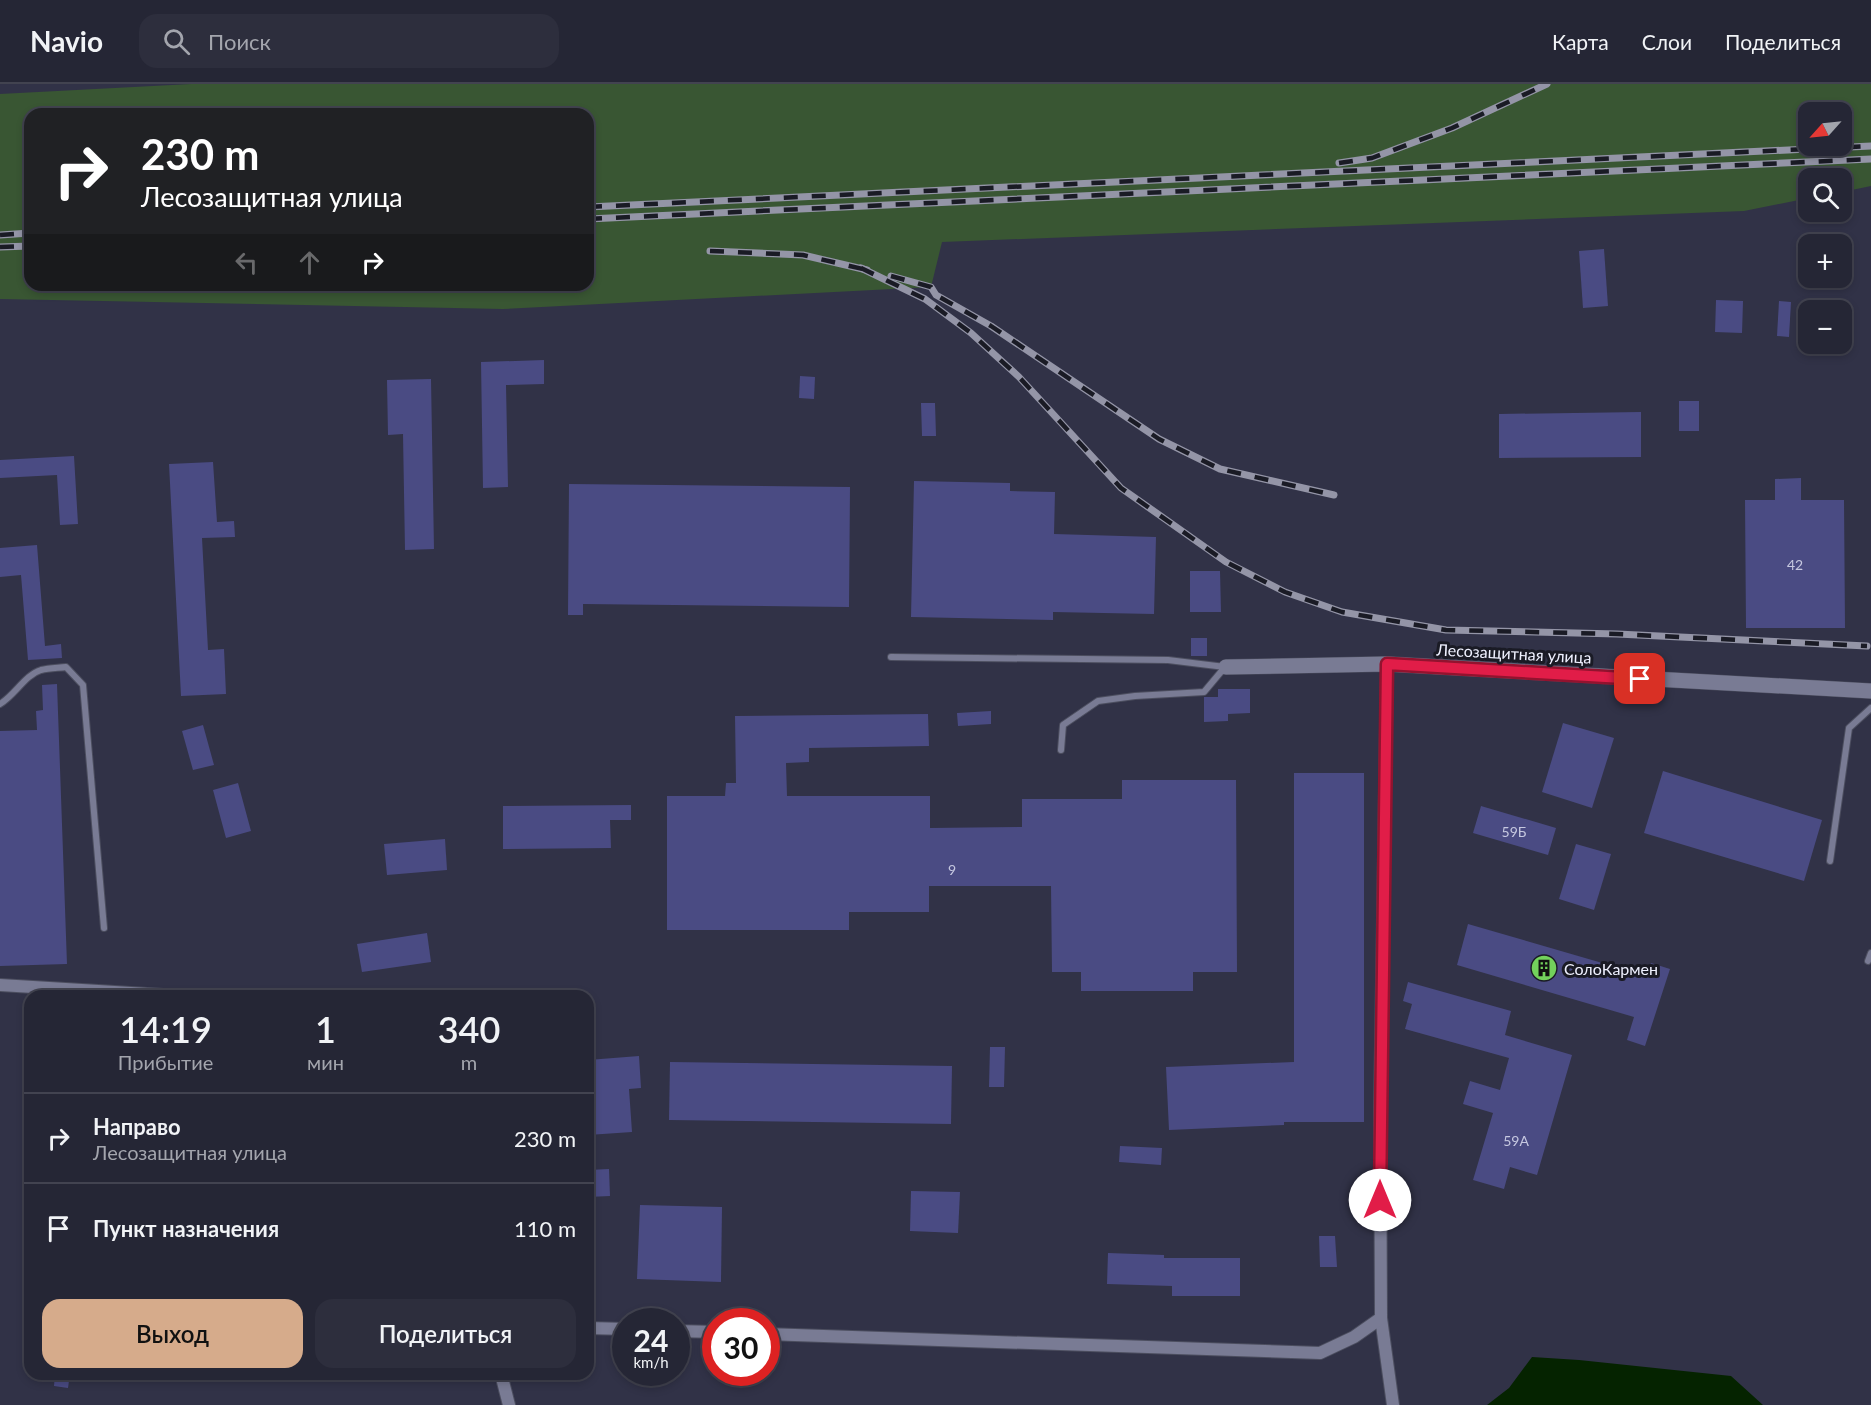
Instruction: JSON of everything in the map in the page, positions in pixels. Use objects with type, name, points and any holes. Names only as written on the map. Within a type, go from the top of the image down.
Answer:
[{"type":"street","name":"Лесозащитная улица","points":[[1226,667],[1387,664],[1871,691]]},
{"type":"street","points":[[1387,664],[1380,1107],[1381,1318],[1393,1405]]},
{"type":"street","points":[[0,985],[82,990]]},
{"type":"street","points":[[780,1334],[1320,1353],[1354,1337],[1381,1318]]},
{"type":"street","points":[[594,1328],[612,1329]]},
{"type":"street","points":[[503,1380],[509,1405]]},
{"type":"lane","points":[[891,657],[1168,660],[1226,667]]},
{"type":"lane","points":[[0,704],[10,698],[30,676],[42,670],[66,667],[83,685],[104,928]]},
{"type":"lane","points":[[1061,750],[1063,724],[1098,701],[1135,696],[1204,692],[1226,667]]},
{"type":"lane","points":[[1830,861],[1848,728],[1871,708]]},
{"type":"lane","points":[[1868,961],[1871,953]]},
{"type":"shaded area","points":[[191,84],[1871,84],[1871,186],[1852,190],[1852,168],[1798,168],[1798,200],[1744,211],[942,242],[931,287],[503,309],[0,299],[0,94]]},
{"type":"shaded area","points":[[1532,1357],[1731,1376],[1763,1405],[1487,1405],[1509,1388]]},
{"type":"building","points":[[1604,249],[1608,306],[1583,308],[1579,251]]},
{"type":"building","points":[[1716,300],[1743,301],[1742,333],[1715,332]]},
{"type":"building","points":[[1779,301],[1791,302],[1789,337],[1777,336]]},
{"type":"building","points":[[544,360],[544,384],[506,385],[508,487],[483,488],[481,362]]},
{"type":"building","points":[[800,376],[815,377],[814,399],[799,398]]},
{"type":"building","points":[[431,379],[434,549],[405,550],[403,434],[388,435],[387,380]]},
{"type":"building","points":[[1679,401],[1699,401],[1699,431],[1679,431]]},
{"type":"building","points":[[921,403],[935,403],[936,436],[922,436]]},
{"type":"building","points":[[1641,412],[1641,457],[1499,458],[1499,414]]},
{"type":"building","points":[[74,456],[78,524],[60,525],[57,475],[0,478],[0,460]]},
{"type":"building","points":[[213,462],[217,522],[234,521],[235,537],[202,538],[208,650],[224,649],[226,694],[181,696],[169,464]]},
{"type":"building","points":[[1801,478],[1801,500],[1844,500],[1845,628],[1746,628],[1745,500],[1775,500],[1775,479]]},
{"type":"building","points":[[914,481],[1010,483],[1010,491],[1055,492],[1054,534],[1156,537],[1154,614],[1053,612],[1053,620],[911,617]]},
{"type":"building","points":[[569,484],[850,487],[849,607],[583,604],[583,615],[568,615]]},
{"type":"building","points":[[37,545],[45,646],[61,644],[62,658],[28,660],[21,575],[0,577],[0,548]]},
{"type":"building","points":[[1190,571],[1220,571],[1221,612],[1190,612]]},
{"type":"building","points":[[1191,638],[1207,638],[1207,656],[1191,656]]},
{"type":"building","points":[[57,684],[67,964],[0,966],[0,731],[37,730],[36,711],[43,710],[42,685]]},
{"type":"building","points":[[1218,689],[1250,689],[1250,713],[1228,714],[1228,721],[1204,722],[1204,697],[1218,697]]},
{"type":"building","points":[[991,711],[991,724],[958,726],[957,713]]},
{"type":"building","points":[[928,714],[929,746],[809,748],[809,762],[786,763],[787,796],[930,796],[930,828],[1022,827],[1022,799],[1122,799],[1122,780],[1236,780],[1237,972],[1193,972],[1193,991],[1081,991],[1081,972],[1052,972],[1051,886],[929,886],[929,912],[849,912],[849,930],[667,930],[667,796],[725,796],[726,783],[736,783],[735,716]]},
{"type":"building","points":[[1563,723],[1614,738],[1592,808],[1542,792]]},
{"type":"building","points":[[203,725],[214,765],[193,770],[182,731]]},
{"type":"building","points":[[1663,771],[1822,820],[1804,881],[1644,833]]},
{"type":"building","points":[[1294,773],[1364,773],[1364,1122],[1284,1122],[1284,1125],[1169,1130],[1166,1067],[1294,1062]]},
{"type":"building","points":[[238,783],[251,831],[226,838],[213,790]]},
{"type":"building","points":[[631,805],[631,820],[610,820],[611,848],[503,849],[503,806]]},
{"type":"building","points":[[1481,806],[1556,828],[1548,855],[1473,833]]},
{"type":"building","points":[[445,839],[447,870],[387,875],[384,844]]},
{"type":"building","points":[[1576,844],[1611,854],[1594,910],[1559,899]]},
{"type":"building","name":"СолоКармен","points":[[1468,924],[1647,976],[1651,963],[1670,969],[1645,1046],[1627,1040],[1634,1017],[1457,965]]},
{"type":"building","points":[[427,933],[431,962],[362,972],[357,944]]},
{"type":"building","points":[[1408,982],[1511,1011],[1505,1035],[1572,1055],[1537,1175],[1510,1167],[1504,1189],[1473,1180],[1493,1113],[1463,1104],[1470,1081],[1500,1090],[1509,1058],[1405,1029],[1412,1004],[1403,1001]]},
{"type":"building","points":[[990,1047],[1005,1047],[1004,1087],[989,1087]]},
{"type":"building","points":[[639,1056],[641,1088],[629,1089],[632,1132],[594,1135],[594,1060]]},
{"type":"building","points":[[670,1062],[952,1066],[951,1124],[669,1120]]},
{"type":"building","points":[[1120,1146],[1162,1148],[1161,1165],[1119,1162]]},
{"type":"building","points":[[609,1169],[610,1196],[594,1197],[594,1170]]},
{"type":"building","points":[[911,1191],[960,1192],[958,1233],[910,1231]]},
{"type":"building","points":[[640,1205],[722,1207],[721,1282],[637,1279]]},
{"type":"building","points":[[1319,1236],[1335,1236],[1337,1267],[1320,1267]]},
{"type":"building","points":[[1108,1253],[1164,1255],[1164,1258],[1240,1258],[1240,1296],[1172,1296],[1172,1286],[1107,1284]]},
{"type":"building","points":[[54,1380],[69,1380],[68,1388],[54,1386]]},
{"type":"railway","points":[[1339,163],[1372,158],[1452,128],[1547,84]]},
{"type":"railway","points":[[594,207],[1871,146]]},
{"type":"railway","points":[[594,219],[1871,159]]},
{"type":"railway","points":[[0,235],[24,233]]},
{"type":"railway","points":[[0,247],[24,246]]},
{"type":"railway","points":[[710,251],[803,255],[867,270]]},
{"type":"railway","points":[[861,268],[925,299],[971,333],[1019,377],[1121,488],[1226,562],[1285,592],[1342,612],[1446,630],[1617,634],[1867,646]]},
{"type":"railway","points":[[891,276],[931,287],[936,295],[991,326],[1159,439],[1220,469],[1334,495]]},
{"type":"place","name":"СолоКармен","points":[[1544,968]]},
{"type":"route","points":[[1380,1200],[1387,664],[1640,679]]}]
